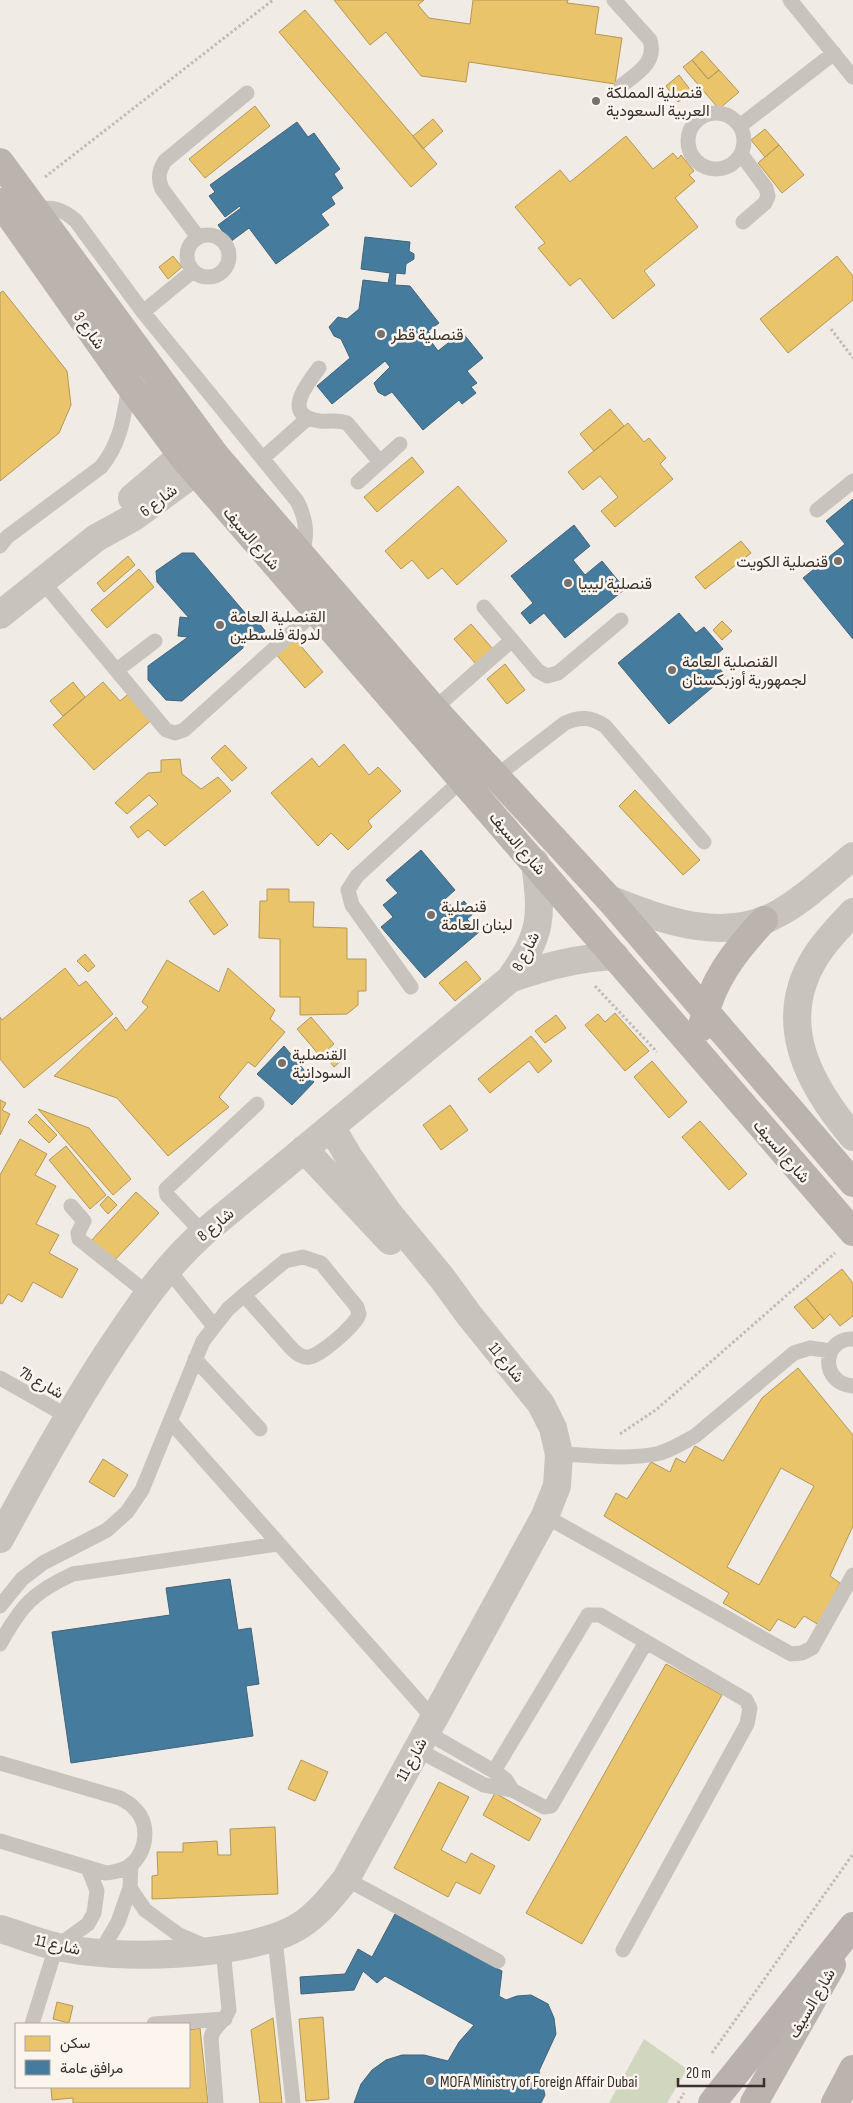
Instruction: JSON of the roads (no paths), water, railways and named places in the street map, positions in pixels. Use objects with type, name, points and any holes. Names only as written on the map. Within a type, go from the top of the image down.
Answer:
[{"type":"main road","name":"شارع السيف","points":[[0,162],[19,202],[199,456],[316,611],[535,862],[704,1061],[846,1240]]},
{"type":"main road","name":"شارع 3","points":[[19,202],[129,385],[199,456]]},
{"type":"main road","name":"شارع السيف","points":[[199,456],[301,556],[495,777],[609,899],[853,1183]]},
{"type":"main road","points":[[704,1061],[702,1029],[705,1012],[722,972],[734,954],[764,920]]},
{"type":"main road","name":"شارع السيف","points":[[754,2103],[853,1927]]},
{"type":"main road","points":[[712,2103],[853,1927]]},
{"type":"main road","points":[[835,2103],[853,2069]]},
{"type":"street","name":"شارع 6","points":[[0,615],[96,538],[119,509],[199,456]]},
{"type":"street","name":"شارع السيف","points":[[609,899],[674,923],[697,927],[739,926],[764,920],[795,903],[853,856]]},
{"type":"street","name":"شارع 8","points":[[0,1539],[67,1416],[147,1293],[167,1268],[203,1232],[510,979],[526,956],[538,928],[539,895],[535,862]]},
{"type":"street","points":[[853,912],[832,934],[815,957],[805,979],[799,1002],[798,1026],[800,1047],[806,1068],[828,1106],[853,1137]]},
{"type":"street","name":"شارع 8","points":[[510,979],[533,970],[571,960],[615,956]]},
{"type":"street","name":"شارع 11","points":[[0,1928],[56,1947],[100,1953],[154,1954],[245,1947],[275,1939],[302,1925],[325,1905],[346,1879],[545,1516],[557,1486],[559,1454],[553,1428],[541,1404],[369,1187],[331,1127]]},
{"type":"street","name":"شارع 11","points":[[304,1149],[416,1270],[469,1315]]},
{"type":"lane","points":[[614,0],[650,40],[653,48],[648,64],[621,86]]},
{"type":"lane","points":[[790,0],[853,77]]},
{"type":"lane","points":[[740,126],[834,54]]},
{"type":"lane","points":[[198,238],[162,188],[159,182],[161,168],[165,161],[247,93]]},
{"type":"lane","points":[[705,114],[725,114],[740,126],[744,144],[741,154],[727,167],[718,169],[708,168],[692,156],[688,137],[691,127],[705,114]]},
{"type":"lane","points":[[741,154],[766,188],[768,196],[765,203],[743,222]]},
{"type":"lane","points":[[19,202],[46,208],[57,208],[67,213],[76,221],[143,312],[297,501],[303,514],[306,528],[306,543],[301,556]]},
{"type":"lane","points":[[215,236],[227,248],[229,256],[223,271],[216,276],[200,276],[193,271],[186,256],[188,249],[198,238],[215,236]]},
{"type":"lane","points":[[143,312],[193,271]]},
{"type":"lane","points":[[319,368],[299,399],[301,412],[308,418],[320,421],[339,420],[347,423],[380,462]]},
{"type":"lane","points":[[0,546],[7,536],[100,467],[108,458],[122,429],[129,385]]},
{"type":"lane","points":[[263,458],[308,418]]},
{"type":"lane","points":[[358,482],[400,444]]},
{"type":"lane","points":[[817,510],[853,481]]},
{"type":"lane","points":[[42,581],[166,730],[175,733],[180,732],[316,611]]},
{"type":"lane","points":[[484,607],[542,674],[552,676],[621,620]]},
{"type":"lane","points":[[434,709],[512,640]]},
{"type":"lane","points":[[117,670],[155,641]]},
{"type":"lane","points":[[495,777],[565,723],[575,718],[586,717],[596,720],[605,726],[704,842]]},
{"type":"lane","points":[[411,987],[352,906],[348,890],[357,876],[463,780]]},
{"type":"lane","points":[[203,1232],[167,1195],[166,1189],[257,1104]]},
{"type":"lane","points":[[71,1206],[84,1221],[78,1234],[79,1239],[147,1293]]},
{"type":"lane","points":[[0,1606],[22,1579],[36,1568],[107,1530],[127,1512],[142,1490],[171,1422],[202,1341],[213,1325],[228,1309],[244,1295],[285,1261],[303,1257],[321,1264],[357,1307],[359,1314],[355,1321],[322,1351],[307,1358],[298,1355],[292,1349],[244,1295]]},
{"type":"lane","points":[[167,1268],[213,1325]]},
{"type":"lane","points":[[851,1338],[838,1343],[831,1351],[828,1361],[830,1372],[836,1380],[853,1386]]},
{"type":"lane","points":[[559,1454],[635,1456],[656,1454],[676,1447],[694,1436],[794,1353],[810,1348],[831,1351]]},
{"type":"lane","points":[[195,1360],[260,1429]]},
{"type":"lane","name":"7b شارع","points":[[0,1378],[67,1416]]},
{"type":"lane","points":[[171,1422],[278,1544],[425,1733],[484,1786],[512,1790],[544,1807],[553,1805],[646,1642]]},
{"type":"lane","points":[[545,1516],[790,1654],[802,1653],[812,1648],[853,1575]]},
{"type":"lane","points":[[0,1644],[28,1600],[49,1585],[73,1574],[278,1544]]},
{"type":"lane","points":[[494,1771],[584,1618],[592,1614],[600,1615],[746,1700],[750,1708],[750,1716],[623,1950]]},
{"type":"lane","points":[[425,1733],[494,1771],[506,1780],[512,1790]]},
{"type":"lane","points":[[0,1763],[120,1798],[133,1807],[142,1820],[146,1836],[141,1852],[131,1864],[119,1871],[106,1873],[89,1870],[0,1841]]},
{"type":"lane","points":[[100,1953],[118,1922],[130,1888],[131,1864]]},
{"type":"lane","points":[[32,2023],[56,1947],[84,1928],[94,1913],[97,1890],[89,1870]]},
{"type":"lane","points":[[346,1879],[498,1961]]},
{"type":"lane","points":[[130,1888],[146,1910],[161,1923],[179,1935],[219,1950],[229,2010],[225,2019],[214,2029],[211,2038],[216,2103]]},
{"type":"lane","points":[[275,1939],[293,2103]]},
{"type":"lane","points":[[168,2023],[225,2019]]},
{"type":"place","name":"قنصلية المملكة العربية السعودية","points":[[596,101]]},
{"type":"place","name":"قنصلية قطر","points":[[381,334]]},
{"type":"place","name":"قنصلية الكويت","points":[[838,561]]},
{"type":"place","name":"قنصلية ليبيا","points":[[568,583]]},
{"type":"place","name":"القنصلية العامة لدولة فلسطين","points":[[220,625]]},
{"type":"place","name":"القنصلية العامة لجمهورية أوزبكستان","points":[[672,670]]},
{"type":"place","name":"قنصلية لبنان العامة","points":[[431,915]]},
{"type":"place","name":"القنصلية السودانية","points":[[282,1063]]},
{"type":"place","name":"MOFA Ministry of Foreign Affair Dubai","points":[[430,2081]]}]
